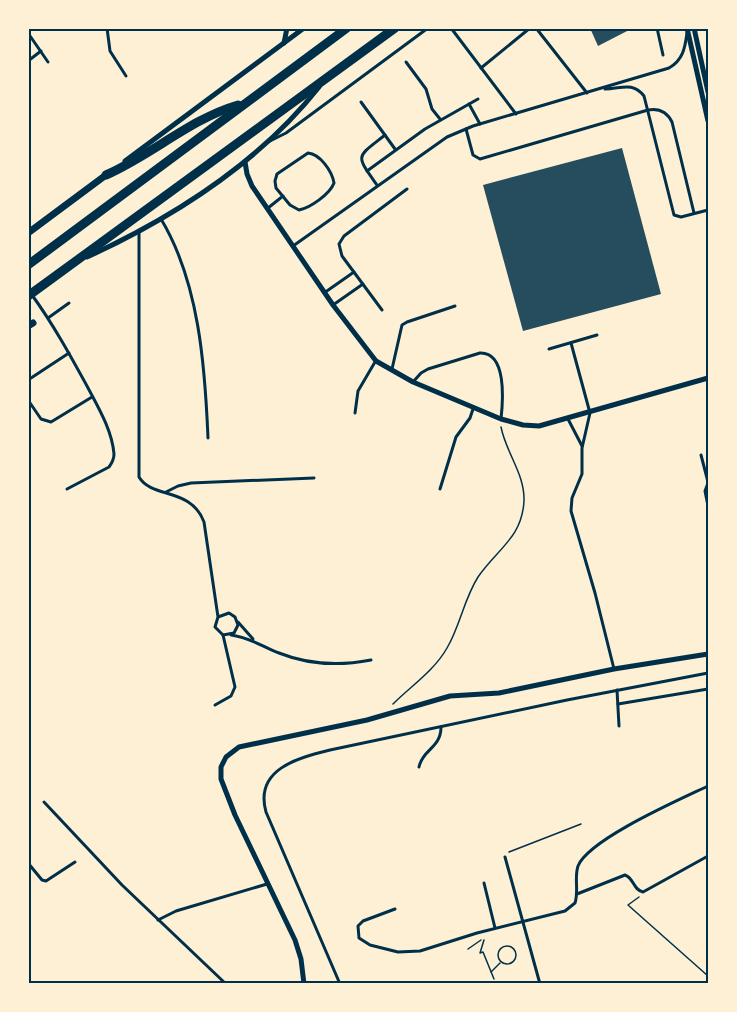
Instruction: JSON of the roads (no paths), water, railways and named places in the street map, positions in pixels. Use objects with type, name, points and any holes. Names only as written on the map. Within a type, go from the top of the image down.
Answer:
[{"type":"main road","points":[[28,265],[347,28]]},
{"type":"main road","points":[[30,295],[395,28]]},
{"type":"main road","points":[[106,175],[210,116],[246,103]]},
{"type":"street","points":[[284,43],[287,28]]},
{"type":"street","points":[[28,233],[304,28]]},
{"type":"street","points":[[689,29],[708,92]]},
{"type":"street","points":[[689,29],[708,121]]},
{"type":"street","points":[[72,264],[161,219],[213,186],[269,141],[298,112],[324,80]]},
{"type":"street","points":[[245,162],[249,180],[333,305],[376,361],[413,382],[501,419],[539,426],[708,378]]},
{"type":"street","points":[[304,984],[298,949],[224,788],[220,773],[226,757],[239,747],[383,717],[450,696],[498,693],[614,669],[708,654]]},
{"type":"lane","points":[[107,28],[110,51],[126,76]]},
{"type":"lane","points":[[269,141],[286,133],[428,28]]},
{"type":"lane","points":[[451,28],[516,114]]},
{"type":"lane","points":[[481,68],[530,28]]},
{"type":"lane","points":[[536,28],[587,93]]},
{"type":"lane","points":[[657,28],[663,56]]},
{"type":"lane","points":[[293,246],[438,142],[480,124],[674,66],[683,54],[689,29]]},
{"type":"lane","points":[[28,33],[48,63]]},
{"type":"lane","points":[[28,61],[41,51]]},
{"type":"lane","points":[[406,62],[426,89],[432,109],[440,119]]},
{"type":"lane","points":[[601,89],[634,87],[644,96],[672,212],[678,217],[708,208]]},
{"type":"lane","points":[[367,171],[440,119],[478,99]]},
{"type":"lane","points":[[361,102],[395,149]]},
{"type":"lane","points":[[469,104],[480,124]]},
{"type":"lane","points":[[466,129],[473,155],[480,159],[648,110],[660,110],[668,115],[672,122],[694,213]]},
{"type":"lane","points":[[377,185],[360,161],[361,156],[385,135]]},
{"type":"lane","points":[[308,153],[317,156],[334,180],[332,189],[303,209],[293,207],[283,196],[275,184],[275,177],[308,153]]},
{"type":"lane","points":[[382,310],[340,252],[341,240],[407,189]]},
{"type":"lane","points":[[268,208],[283,196]]},
{"type":"lane","points":[[161,219],[171,235],[182,264],[196,321],[203,364],[208,438]]},
{"type":"lane","points":[[139,231],[139,477],[145,484],[192,503],[201,514],[218,617],[215,627],[223,635],[235,687],[231,696],[215,705]]},
{"type":"lane","points":[[324,293],[354,272]]},
{"type":"lane","points":[[333,305],[363,284]]},
{"type":"lane","points":[[30,295],[48,318],[92,397],[109,434],[114,454],[109,467],[67,489]]},
{"type":"lane","points":[[48,318],[69,303]]},
{"type":"lane","points":[[392,369],[402,325],[455,306]]},
{"type":"lane","points":[[549,349],[597,335]]},
{"type":"lane","points":[[571,343],[590,413],[582,448],[582,474],[572,498],[571,511],[614,669]]},
{"type":"lane","points":[[413,382],[428,369],[480,353],[489,354],[495,359],[500,374],[503,396],[501,419]]},
{"type":"lane","points":[[28,380],[69,354]]},
{"type":"lane","points":[[355,413],[358,391],[376,361]]},
{"type":"lane","points":[[28,400],[41,419],[51,422],[92,397]]},
{"type":"lane","points":[[441,489],[456,436],[470,418],[474,407]]},
{"type":"lane","points":[[568,419],[582,448]]},
{"type":"lane","points":[[701,455],[708,482],[705,491],[708,507]]},
{"type":"lane","points":[[166,492],[191,483],[314,477]]},
{"type":"lane","points":[[218,617],[229,613],[254,641]]},
{"type":"lane","points":[[230,635],[236,629],[237,621]]},
{"type":"lane","points":[[223,635],[254,641],[282,654],[311,662],[341,664],[371,660]]},
{"type":"lane","points":[[340,984],[266,812],[264,800],[266,788],[279,771],[301,758],[617,690],[708,673]]},
{"type":"lane","points":[[618,704],[708,689]]},
{"type":"lane","points":[[617,690],[619,726]]},
{"type":"lane","points":[[419,767],[423,756],[436,744],[441,727]]},
{"type":"lane","points":[[395,909],[363,921],[358,926],[359,938],[375,947],[398,952],[431,949],[495,928],[569,909],[575,903],[579,865],[592,849],[652,814],[708,786]]},
{"type":"lane","points":[[44,802],[99,862],[226,984]]},
{"type":"lane","points":[[577,894],[625,875],[629,877],[637,890],[643,892],[708,856]]},
{"type":"lane","points":[[506,857],[540,984]]},
{"type":"lane","points":[[28,863],[42,880],[46,881],[75,862]]},
{"type":"lane","points":[[484,883],[495,928]]},
{"type":"lane","points":[[158,920],[176,911],[267,884]]}]
